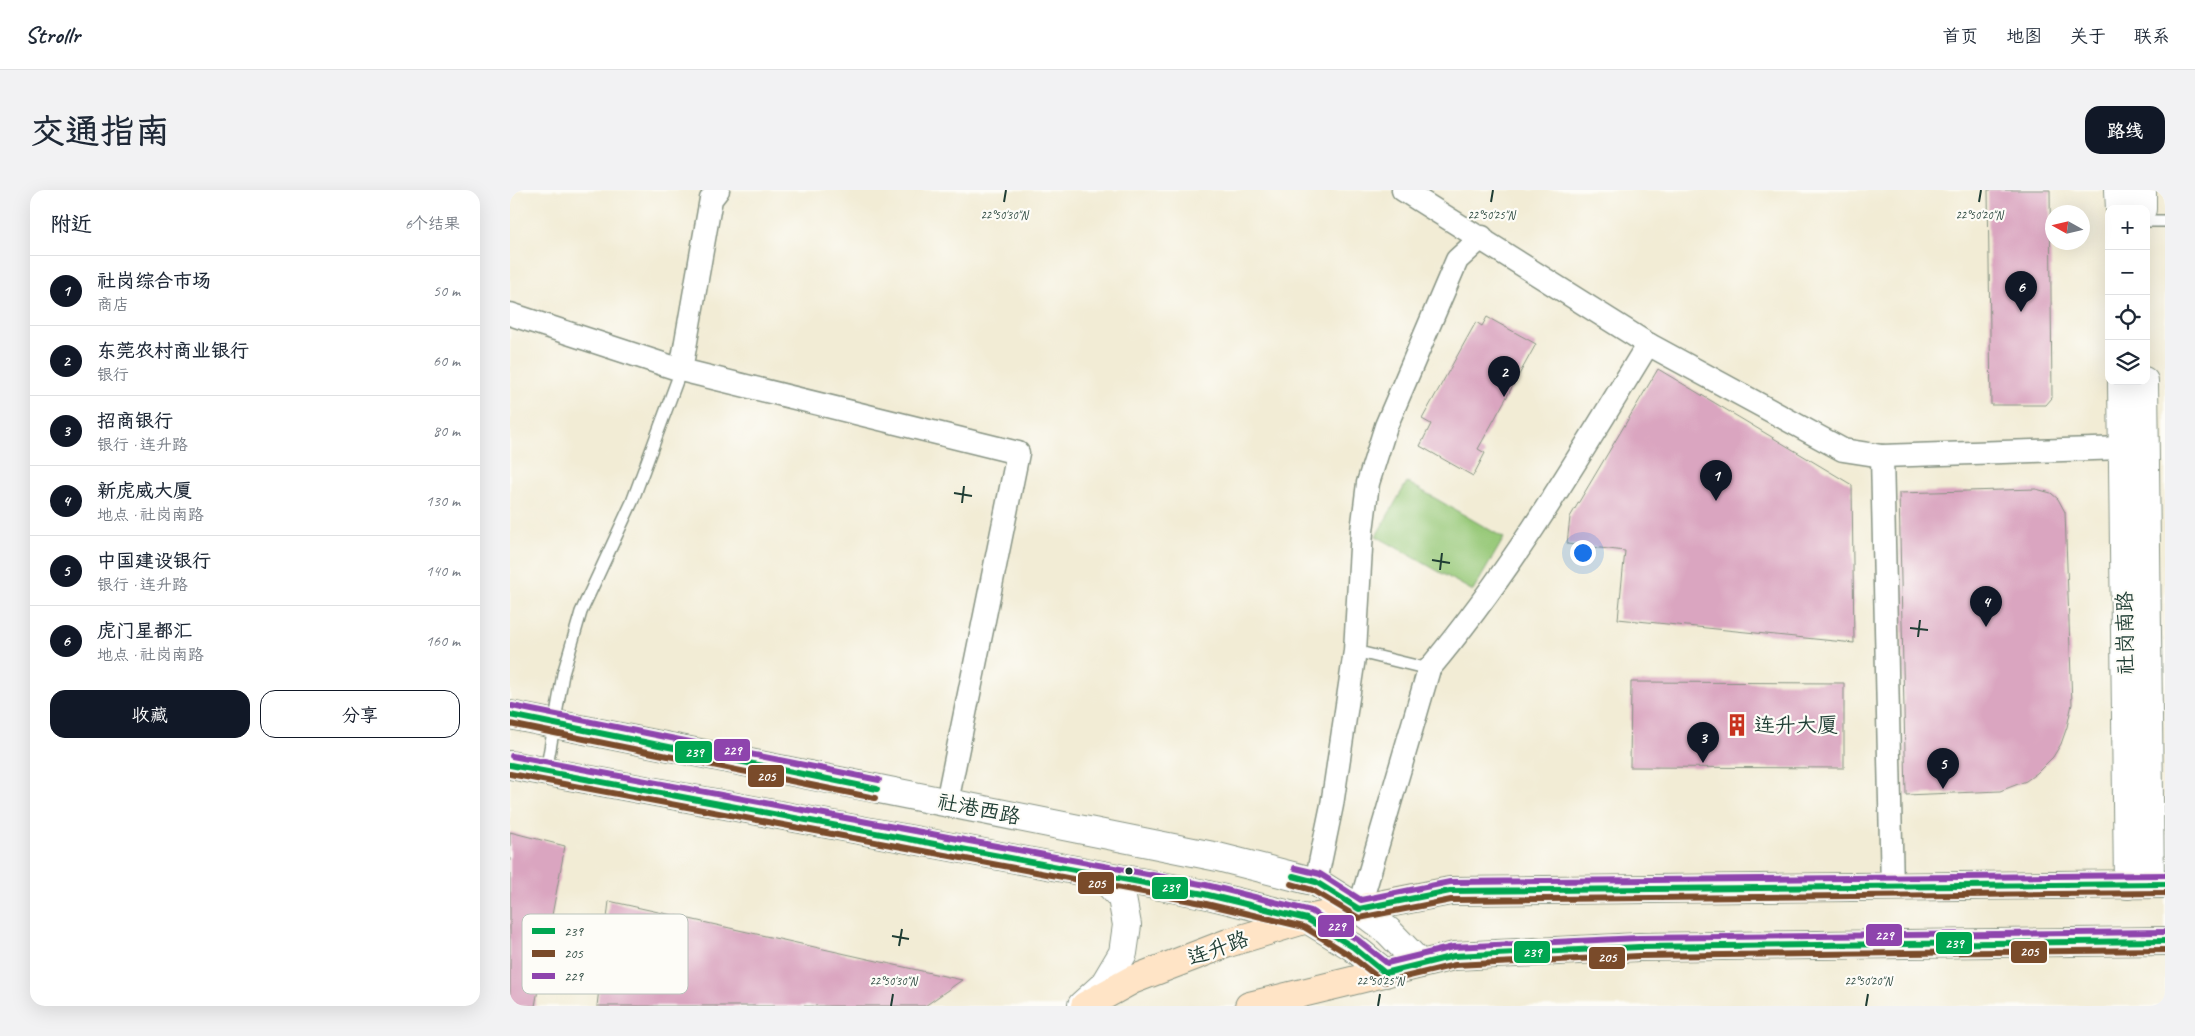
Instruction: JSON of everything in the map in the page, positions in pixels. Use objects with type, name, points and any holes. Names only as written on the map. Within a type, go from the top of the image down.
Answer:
[{"type":"main road","name":"连升路","points":[[1085,1006],[1132,980],[1228,943],[1307,919],[1450,891],[2148,884]]},
{"type":"main road","points":[[1249,1006],[1454,956],[1639,947],[2165,941]]},
{"type":"street","points":[[681,370],[711,199],[718,190]]},
{"type":"street","points":[[1403,190],[1648,344],[1843,450],[1882,456],[2122,448]]},
{"type":"street","points":[[2119,190],[2120,205]]},
{"type":"street","points":[[2142,190],[2142,205]]},
{"type":"street","points":[[1316,882],[1332,806],[1355,651],[1362,531],[1368,483],[1386,426],[1457,260],[1482,238]]},
{"type":"street","points":[[510,314],[681,370],[1018,453],[947,802]]},
{"type":"street","points":[[1359,909],[1429,669],[1451,643],[1540,519],[1648,344]]},
{"type":"street","name":"社岗南路","points":[[2122,385],[2122,448],[2148,884]]},
{"type":"street","name":"社岗南路","points":[[2144,385],[2148,884]]},
{"type":"street","points":[[1882,456],[1892,887]]},
{"type":"street","name":"社港西路","points":[[510,715],[1218,857],[1316,882],[1359,909],[1388,931],[1420,964]]},
{"type":"street","name":"社港西路","points":[[510,765],[1204,894],[1307,919],[1353,947],[1385,973]]},
{"type":"street","points":[[1081,1006],[1104,986],[1123,954],[1127,925],[1122,898],[1101,875]]},
{"type":"lane","points":[[2150,221],[2165,221]]},
{"type":"lane","points":[[546,772],[563,674],[581,612],[632,502],[681,370]]},
{"type":"lane","points":[[1355,651],[1429,669]]},
{"type":"green space","points":[[1407,482],[1504,538],[1473,591],[1376,536]]},
{"type":"building","points":[[1988,190],[2050,190],[2050,205],[2045,205],[2045,250],[2051,250],[2052,398],[2046,405],[1991,405]]},
{"type":"building","points":[[1487,317],[1536,344],[1478,449],[1485,453],[1473,476],[1420,446],[1431,424],[1422,419],[1476,322],[1482,326]]},
{"type":"building","points":[[1658,369],[1852,485],[1854,643],[1618,619],[1625,551],[1567,544],[1570,517]]},
{"type":"building","points":[[2036,489],[2051,493],[2058,499],[2065,512],[2072,704],[2061,744],[2053,757],[2037,773],[2026,781],[2000,791],[1906,795],[1899,493]]},
{"type":"building","name":"连升大厦","points":[[1631,682],[1844,683],[1844,768],[1630,767]]},
{"type":"building","points":[[510,832],[565,846],[552,914],[522,914],[522,994],[537,994],[535,1006],[510,1006]]},
{"type":"building","points":[[609,901],[667,914],[608,914]]},
{"type":"building","points":[[688,919],[962,980],[925,1006],[597,1006],[598,994],[688,994]]},
{"type":"transit line","name":"229","points":[[512,706],[879,780]]},
{"type":"transit line","name":"239","points":[[510,715],[877,789]]},
{"type":"transit line","name":"205","points":[[510,724],[875,798]]},
{"type":"transit line","name":"229","points":[[512,756],[1206,885],[1311,911],[1358,940],[1387,963],[1453,947],[1639,938],[2165,932]]},
{"type":"transit line","name":"239","points":[[510,765],[1204,894],[1307,919],[1353,947],[1385,973],[1454,956],[1639,947],[2165,941]]},
{"type":"transit line","name":"205","points":[[510,774],[1202,903],[1304,927],[1348,954],[1384,982],[1455,965],[1639,956],[2165,950]]},
{"type":"transit line","name":"229","points":[[1295,868],[1320,874],[1361,900],[1450,882],[2165,875]]},
{"type":"transit line","name":"239","points":[[1293,876],[1316,882],[1359,909],[1450,891],[2165,884]]},
{"type":"transit line","name":"205","points":[[1291,884],[1312,890],[1359,918],[1451,900],[2165,893]]},
{"type":"place","name":"虎门星都汇","points":[[2021,312]]},
{"type":"place","name":"东莞农村商业银行","points":[[1504,397]]},
{"type":"place","name":"社岗综合市场","points":[[1716,501]]},
{"type":"place","name":"新虎威大厦","points":[[1986,627]]},
{"type":"place","name":"连升大厦","points":[[1737,725]]},
{"type":"place","name":"招商银行","points":[[1703,763]]},
{"type":"place","name":"中国建设银行","points":[[1943,789]]}]
